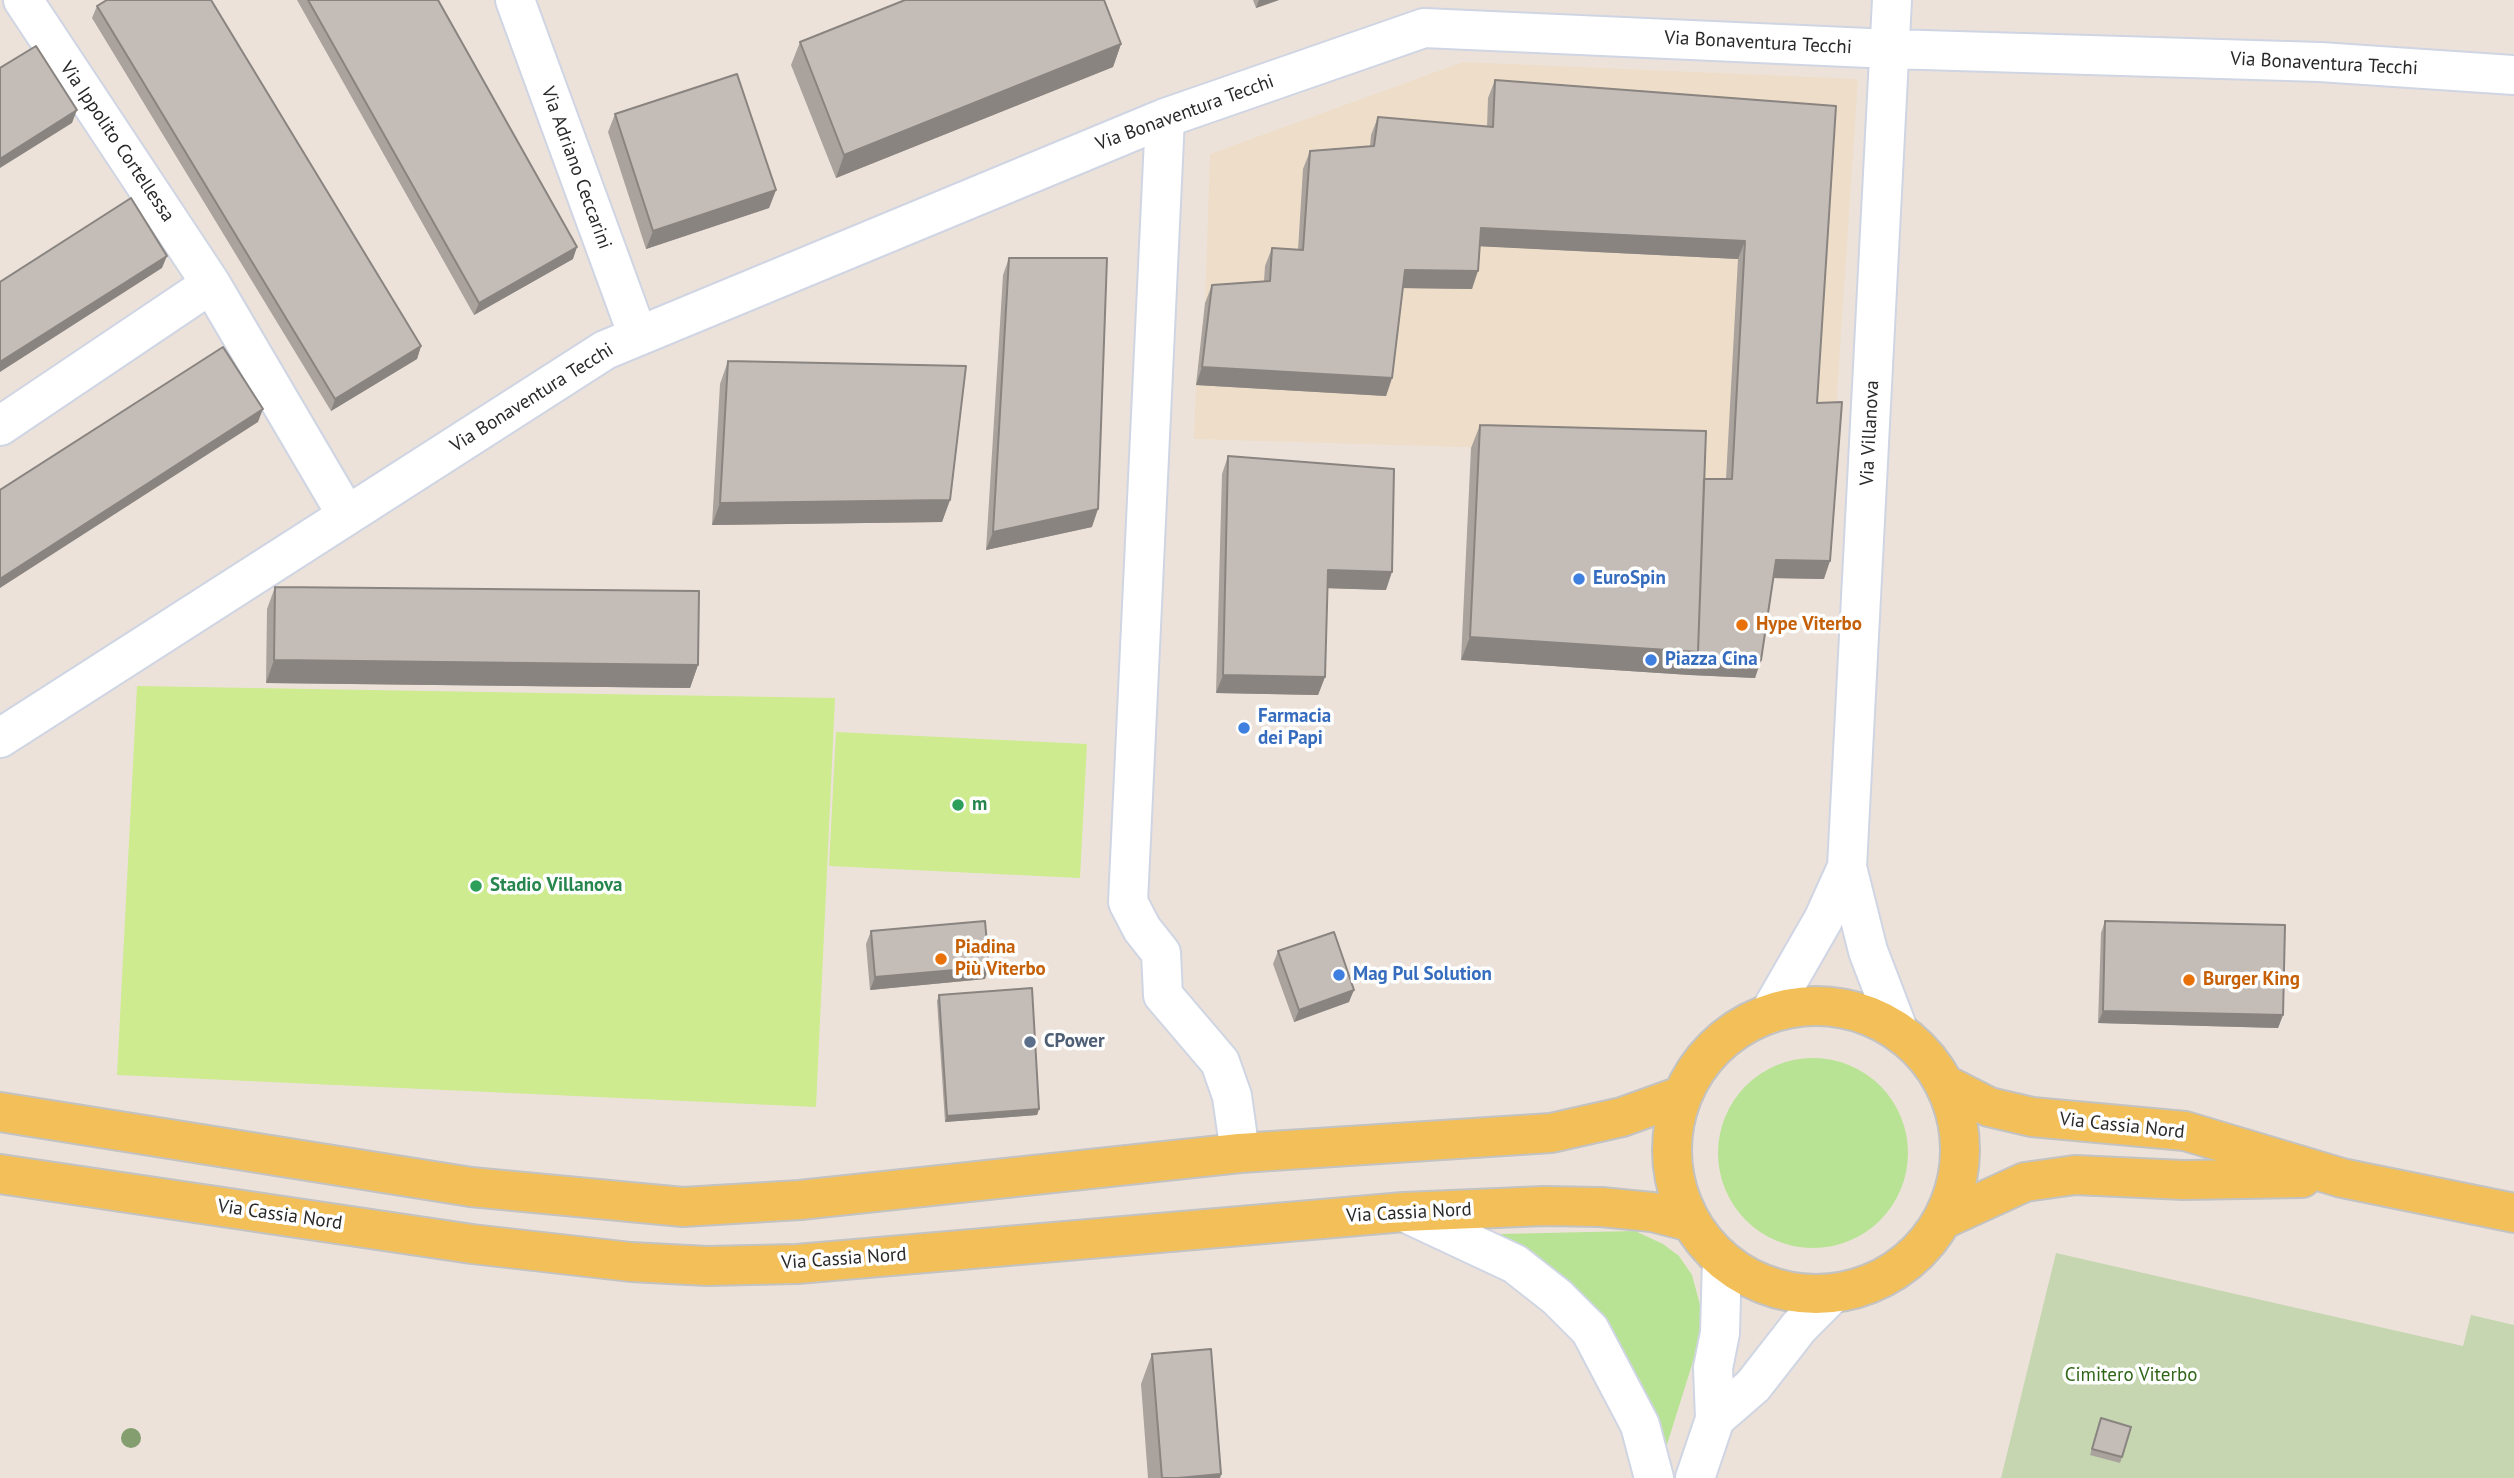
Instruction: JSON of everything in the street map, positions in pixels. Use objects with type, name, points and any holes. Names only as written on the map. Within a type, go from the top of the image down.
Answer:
[{"type":"main road","name":"Via Cassia Nord","points":[[1831,1007],[1876,1019],[1899,1032],[1923,1054],[1944,1084],[1956,1116],[1960,1142],[1959,1168],[1942,1220],[1920,1250],[1888,1275],[1861,1288],[1832,1294],[1792,1293],[1754,1281],[1722,1260],[1691,1222],[1678,1193],[1672,1163],[1674,1127],[1683,1095],[1704,1060],[1733,1033],[1769,1014],[1794,1008],[1831,1007]]},
{"type":"main road","name":"Via Cassia Nord","points":[[1944,1084],[2000,1110],[2032,1117],[2185,1131],[2342,1178],[2514,1213]]},
{"type":"main road","points":[[0,1112],[471,1187],[683,1208],[800,1200],[1240,1153],[1551,1133],[1598,1124],[1683,1095]]},
{"type":"main road","name":"Via Cassia Nord","points":[[0,1174],[472,1244],[631,1262],[707,1266],[797,1264],[1404,1212],[1544,1206],[1601,1207],[1652,1212],[1691,1222]]},
{"type":"main road","name":"Via Cassia Nord","points":[[1942,1220],[2025,1182],[2075,1175],[2184,1180],[2342,1178]]},
{"type":"street","name":"Via Adriano Ceccarini","points":[[515,0],[638,336]]},
{"type":"street","name":"Via Villanova","points":[[1892,0],[1847,867],[1868,951],[1899,1032]]},
{"type":"street","name":"Via Ippolito Cortellessa","points":[[19,5],[211,284],[346,514]]},
{"type":"street","name":"Via Bonaventura Tecchi","points":[[0,738],[605,350],[1165,118],[1424,28],[1891,49],[2320,62],[2514,75]]},
{"type":"street","points":[[1165,118],[1128,902],[1142,929],[1161,953],[1163,995],[1220,1062],[1232,1096],[1240,1153]]},
{"type":"street","points":[[0,426],[211,284]]},
{"type":"street","name":"Via Villanova","points":[[1769,1014],[1823,920],[1847,867]]},
{"type":"street","points":[[1404,1212],[1516,1264],[1557,1297],[1590,1330],[1640,1425],[1654,1478]]},
{"type":"street","points":[[1695,1478],[1715,1419],[1713,1368],[1720,1334],[1722,1260]]},
{"type":"street","points":[[1715,1419],[1753,1385],[1799,1327],[1832,1294]]},
{"type":"shaded area","points":[[1463,62],[1858,79],[1830,499],[1696,497],[1697,454],[1194,439],[1196,385],[1205,303],[1210,154]]},
{"type":"green space","name":"Stadio Villanova","points":[[137,686],[835,698],[816,1107],[117,1075]]},
{"type":"green space","name":"m","points":[[836,732],[1087,744],[1080,878],[829,866]]},
{"type":"green space","points":[[1813,1058],[1849,1065],[1880,1086],[1901,1117],[1908,1153],[1901,1189],[1880,1220],[1849,1241],[1813,1248],[1777,1241],[1746,1220],[1725,1189],[1718,1153],[1725,1117],[1746,1086],[1777,1065]]},
{"type":"green space","points":[[1635,1231],[1663,1244],[1679,1256],[1692,1275],[1703,1316],[1695,1355],[1665,1451],[1655,1413],[1641,1382],[1616,1341],[1520,1247],[1499,1234]]},
{"type":"green space","name":"Cimitero Viterbo","points":[[2056,1253],[2463,1346],[2471,1315],[2514,1325],[2514,1478],[2001,1478]]},
{"type":"building","points":[[107,0],[211,0],[421,346],[335,399],[97,6]]},
{"type":"building","points":[[308,0],[438,0],[577,247],[479,303]]},
{"type":"building","points":[[905,0],[1104,0],[1121,44],[844,155],[800,42]]},
{"type":"building","points":[[36,46],[77,110],[0,159],[0,68]]},
{"type":"building","points":[[737,74],[776,190],[653,231],[615,114]]},
{"type":"building","points":[[1495,80],[1836,106],[1817,403],[1842,402],[1830,561],[1776,560],[1761,660],[1696,657],[1704,479],[1732,479],[1745,241],[1481,228],[1478,271],[1405,270],[1392,378],[1202,367],[1212,285],[1270,281],[1272,248],[1303,250],[1310,151],[1374,146],[1378,117],[1493,127]]},
{"type":"building","points":[[131,198],[167,256],[0,362],[0,282]]},
{"type":"building","points":[[1009,258],[1107,258],[1098,509],[993,532]]},
{"type":"building","points":[[223,347],[263,409],[0,579],[0,490]]},
{"type":"building","points":[[728,361],[966,366],[950,500],[720,503]]},
{"type":"building","name":"EuroSpin","points":[[1480,425],[1706,431],[1698,652],[1470,637]]},
{"type":"building","points":[[1228,456],[1394,469],[1392,572],[1328,570],[1325,677],[1223,675]]},
{"type":"building","points":[[275,587],[699,591],[698,665],[274,660]]},
{"type":"building","points":[[985,921],[989,967],[875,977],[871,931]]},
{"type":"building","name":"Burger King","points":[[2105,921],[2285,925],[2283,1015],[2103,1011]]},
{"type":"building","points":[[1334,932],[1354,990],[1299,1010],[1278,951]]},
{"type":"building","points":[[1032,988],[1039,1109],[947,1116],[939,995]]},
{"type":"building","points":[[1211,1349],[1221,1474],[1162,1478],[1152,1354]]},
{"type":"building","points":[[2101,1418],[2131,1427],[2122,1457],[2092,1449]]},
{"type":"place","name":"EuroSpin","points":[[1579,579]]},
{"type":"place","name":"Hype Viterbo","points":[[1742,625]]},
{"type":"place","name":"Piazza Cina","points":[[1651,660]]},
{"type":"place","name":"Farmacia dei Papi","points":[[1244,728]]},
{"type":"place","name":"m","points":[[958,805]]},
{"type":"place","name":"Stadio Villanova","points":[[476,886]]},
{"type":"place","name":"Piadina Più Viterbo","points":[[941,959]]},
{"type":"place","name":"Mag Pul Solution","points":[[1339,975]]},
{"type":"place","name":"Burger King","points":[[2189,980]]},
{"type":"place","name":"CPower","points":[[1030,1042]]}]
